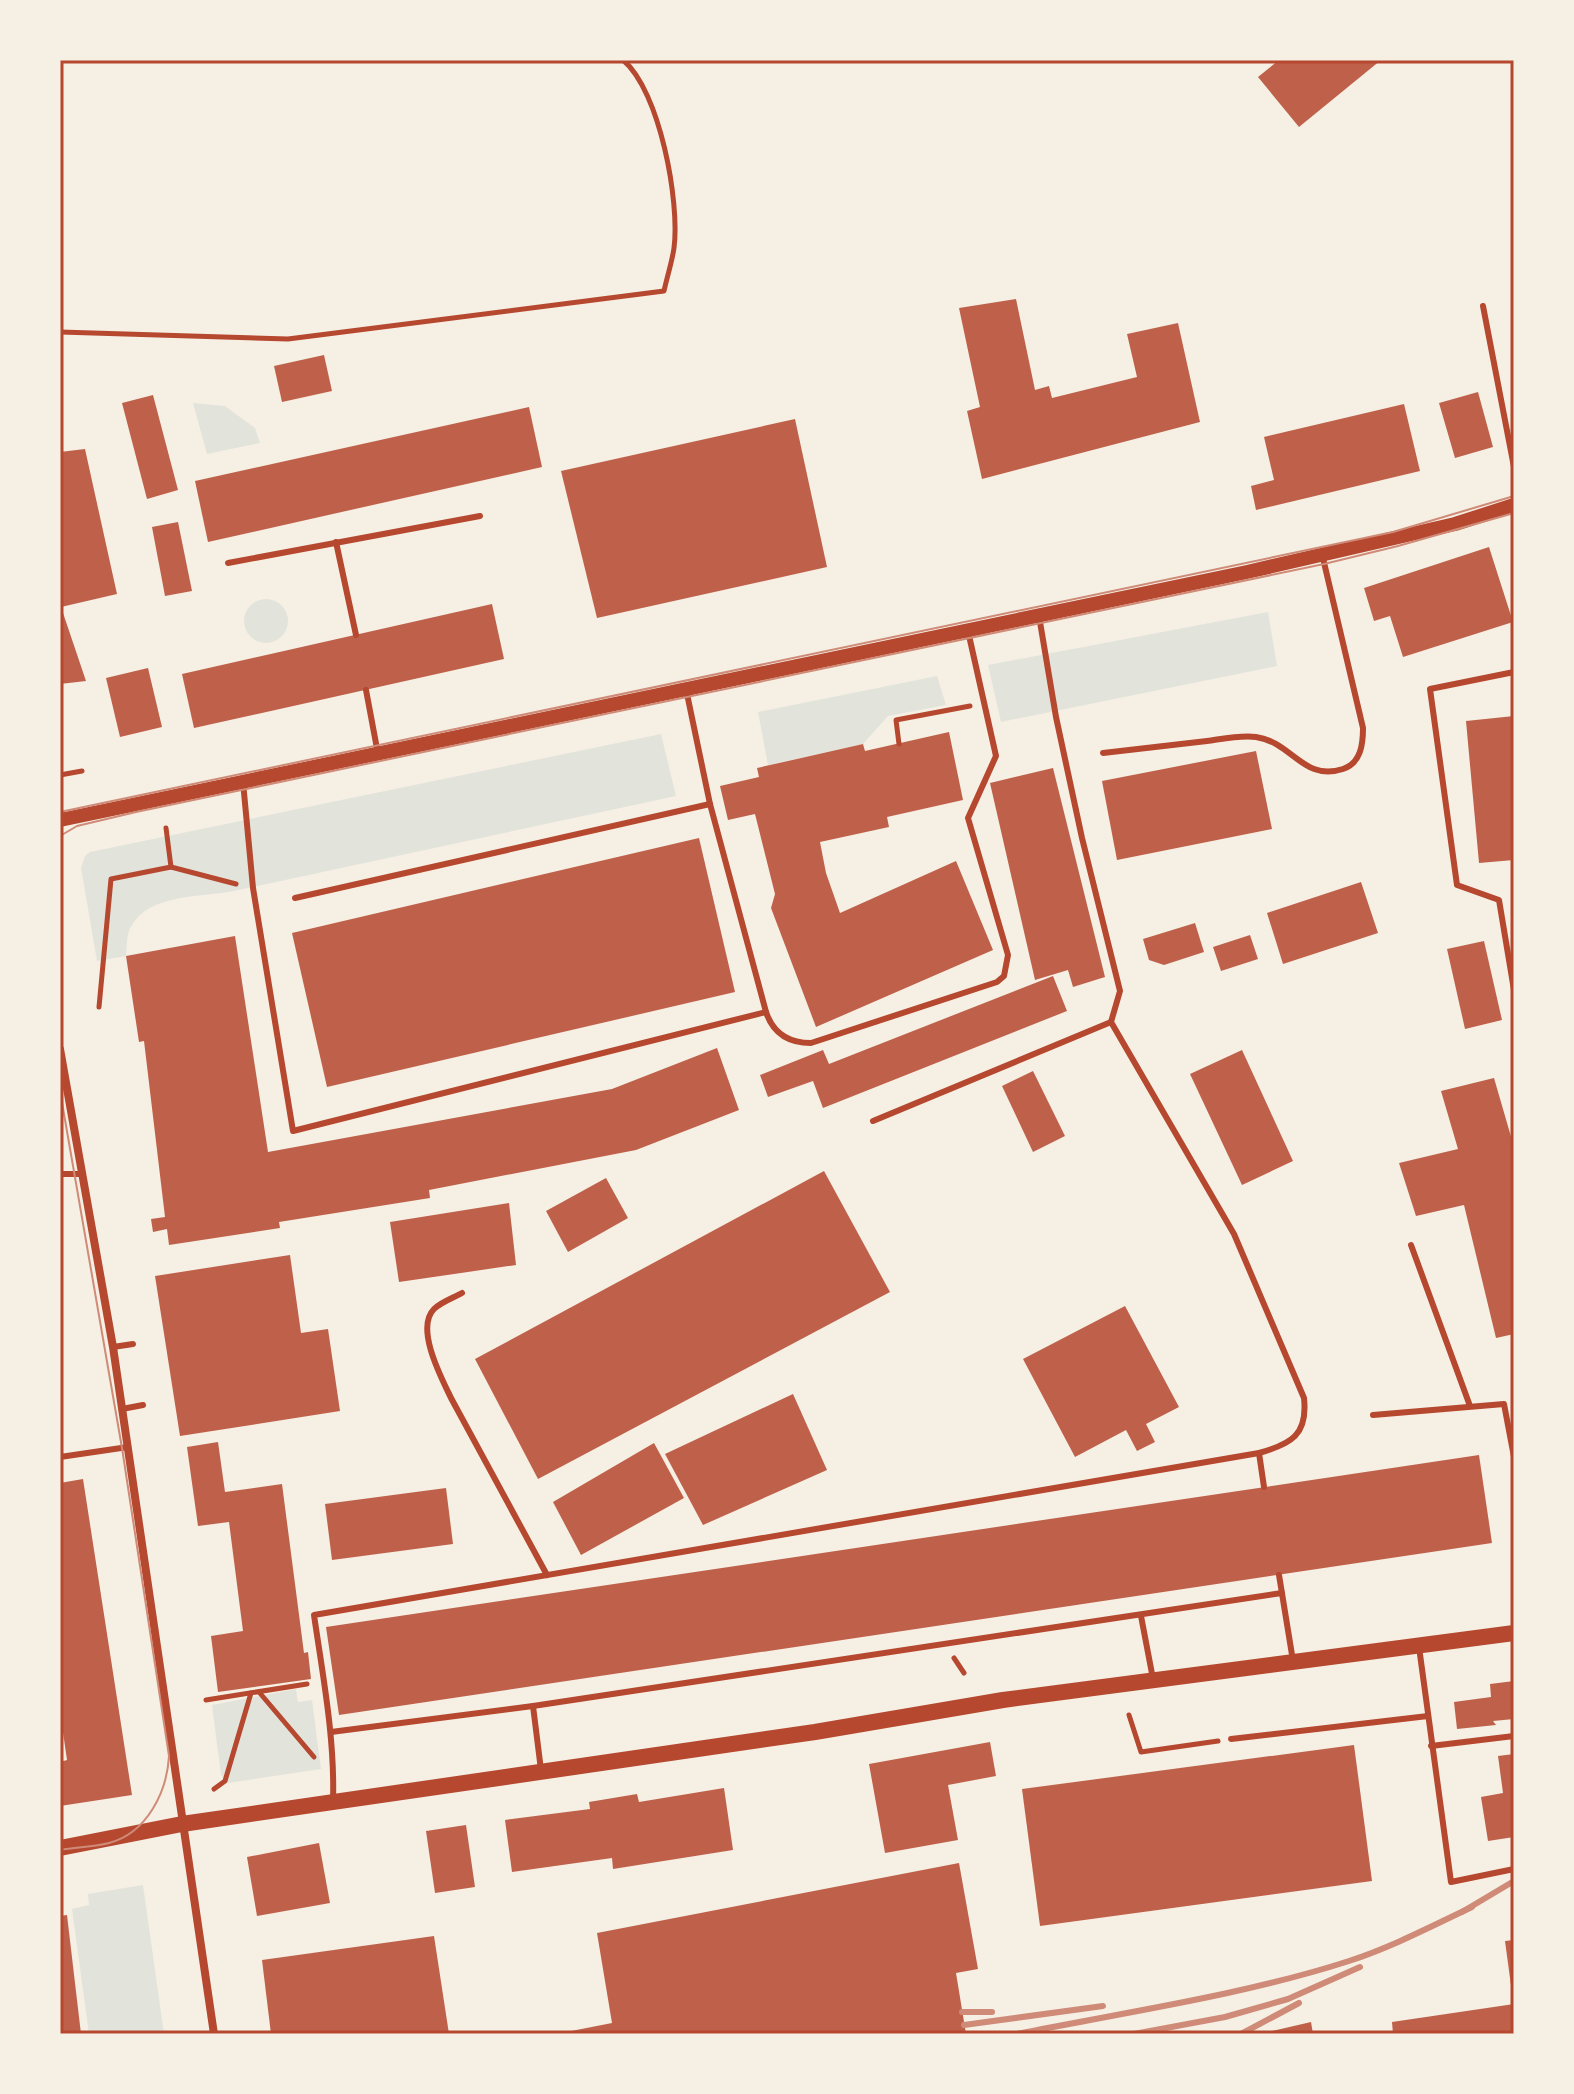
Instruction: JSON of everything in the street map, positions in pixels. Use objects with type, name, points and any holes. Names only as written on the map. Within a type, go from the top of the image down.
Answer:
[{"type":"main road","points":[[60,1848],[182,1824],[1153,1679],[1514,1633]]},
{"type":"street","points":[[60,820],[1039,616],[1455,524],[1514,505]]},
{"type":"street","points":[[60,1049],[113,1347],[214,2034]]},
{"type":"lane","points":[[1483,306],[1514,467]]},
{"type":"lane","points":[[228,563],[480,516]]},
{"type":"lane","points":[[336,542],[356,635]]},
{"type":"lane","points":[[1103,753],[1246,737],[1270,741],[1318,772],[1350,766],[1358,758],[1363,744],[1363,728],[1322,554]]},
{"type":"lane","points":[[333,1801],[331,1732],[314,1615],[1259,1453],[1285,1446],[1301,1429],[1306,1416],[1304,1398],[1234,1234],[1111,1022],[1120,991],[1069,777],[1039,616]]},
{"type":"lane","points":[[686,689],[710,804],[769,1021],[780,1034],[796,1043],[811,1043],[997,982],[1004,976],[1008,955],[968,818],[996,756],[968,631]]},
{"type":"lane","points":[[1514,672],[1430,689],[1457,885],[1499,900],[1514,990]]},
{"type":"lane","points":[[366,690],[378,754]]},
{"type":"lane","points":[[243,780],[253,888],[293,1131],[766,1012]]},
{"type":"lane","points":[[295,898],[710,804]]},
{"type":"lane","points":[[873,1121],[1111,1022]]},
{"type":"lane","points":[[60,1174],[82,1174]]},
{"type":"lane","points":[[1411,1245],[1470,1406]]},
{"type":"lane","points":[[462,1293],[435,1307],[428,1317],[430,1347],[451,1398],[547,1575]]},
{"type":"lane","points":[[113,1347],[133,1344]]},
{"type":"lane","points":[[1373,1415],[1504,1404],[1514,1457]]},
{"type":"lane","points":[[122,1409],[143,1405]]},
{"type":"lane","points":[[60,1457],[128,1447]]},
{"type":"lane","points":[[1259,1453],[1264,1487]]},
{"type":"lane","points":[[1279,1575],[1293,1661]]},
{"type":"lane","points":[[331,1732],[533,1706],[1282,1593]]},
{"type":"lane","points":[[1141,1616],[1153,1679]]},
{"type":"lane","points":[[1419,1647],[1451,1882],[1514,1869]]},
{"type":"lane","points":[[533,1706],[541,1772]]},
{"type":"lane","points":[[1231,1739],[1428,1716]]},
{"type":"lane","points":[[1431,1746],[1514,1736]]},
{"type":"path","points":[[60,332],[288,339],[664,291],[674,246],[670,170],[649,98],[633,68],[623,60]]},
{"type":"path","points":[[899,744],[896,720],[985,703]]},
{"type":"path","points":[[60,775],[82,771]]},
{"type":"path","points":[[166,828],[171,867]]},
{"type":"path","points":[[99,1007],[111,879],[171,867],[253,888]]},
{"type":"path","points":[[206,1700],[324,1681]]},
{"type":"path","points":[[259,1692],[316,1759]]},
{"type":"path","points":[[214,1789],[225,1781],[251,1693]]},
{"type":"path","points":[[1129,1715],[1141,1752],[1231,1739]]},
{"type":"shaded area","points":[[193,403],[225,406],[255,428],[260,443],[207,454]]},
{"type":"shaded area","points":[[266,599],[282,605],[288,621],[282,637],[266,643],[250,637],[244,621],[250,605]]},
{"type":"shaded area","points":[[1268,612],[1277,666],[1001,722],[988,665]]},
{"type":"shaded area","points":[[937,676],[946,705],[888,716],[863,744],[768,765],[758,712]]},
{"type":"shaded area","points":[[661,734],[676,796],[229,892],[175,899],[140,915],[128,936],[126,956],[97,961],[81,868],[90,852]]},
{"type":"shaded area","points":[[296,1689],[298,1702],[312,1700],[321,1769],[228,1783],[221,1775],[212,1705]]},
{"type":"shaded area","points":[[143,1885],[164,2034],[89,2034],[72,1909],[89,1905],[88,1894]]},
{"type":"building","points":[[1279,60],[1381,60],[1299,127],[1258,77]]},
{"type":"building","points":[[1016,299],[1035,390],[1049,386],[1052,398],[1137,377],[1127,334],[1178,323],[1200,422],[982,479],[967,411],[980,407],[959,308]]},
{"type":"building","points":[[324,355],[332,391],[282,402],[274,366]]},
{"type":"building","points":[[1478,392],[1493,447],[1455,458],[1439,403]]},
{"type":"building","points":[[153,395],[178,490],[147,499],[122,403]]},
{"type":"building","points":[[1404,404],[1420,471],[1256,510],[1251,486],[1274,480],[1264,437]]},
{"type":"building","points":[[529,407],[542,467],[208,542],[195,481]]},
{"type":"building","points":[[795,419],[827,567],[597,618],[561,471]]},
{"type":"building","points":[[85,449],[117,594],[61,607],[86,681],[60,684],[60,452]]},
{"type":"building","points":[[178,522],[192,591],[165,596],[152,527]]},
{"type":"building","points":[[1489,547],[1513,622],[1403,657],[1390,616],[1374,621],[1364,588]]},
{"type":"building","points":[[492,604],[504,659],[194,728],[182,674]]},
{"type":"building","points":[[148,668],[162,727],[120,737],[106,678]]},
{"type":"building","points":[[1514,716],[1514,860],[1479,863],[1466,721]]},
{"type":"building","points":[[949,732],[963,800],[887,817],[889,827],[820,842],[826,873],[840,913],[956,861],[993,950],[816,1027],[771,908],[775,894],[755,814],[728,820],[720,786],[759,777],[757,768],[863,744],[865,751]]},
{"type":"building","points":[[1256,751],[1272,829],[1117,860],[1102,781]]},
{"type":"building","points":[[1053,768],[1105,977],[1073,987],[1068,970],[1035,980],[990,783]]},
{"type":"building","points":[[699,838],[735,992],[327,1087],[292,933]]},
{"type":"building","points":[[1361,882],[1378,933],[1283,964],[1267,913]]},
{"type":"building","points":[[1195,923],[1204,952],[1164,965],[1149,960],[1143,939]]},
{"type":"building","points":[[1250,935],[1258,959],[1221,971],[1213,947]]},
{"type":"building","points":[[235,936],[268,1152],[612,1089],[717,1048],[739,1110],[636,1150],[429,1190],[430,1198],[279,1222],[280,1228],[169,1245],[167,1229],[153,1232],[151,1219],[165,1217],[144,1041],[139,1042],[126,956]]},
{"type":"building","points":[[1484,941],[1502,1020],[1465,1029],[1447,949]]},
{"type":"building","points":[[1053,976],[1067,1011],[823,1108],[813,1081],[768,1097],[760,1075],[823,1050],[829,1064]]},
{"type":"building","points":[[1242,1050],[1293,1161],[1242,1185],[1190,1074]]},
{"type":"building","points":[[1033,1071],[1065,1136],[1033,1152],[1002,1086]]},
{"type":"building","points":[[1494,1078],[1514,1147],[1514,1334],[1496,1338],[1464,1205],[1416,1216],[1399,1163],[1458,1149],[1441,1091]]},
{"type":"building","points":[[824,1171],[890,1292],[538,1479],[475,1359]]},
{"type":"building","points":[[606,1178],[628,1218],[568,1252],[546,1211]]},
{"type":"building","points":[[509,1203],[516,1265],[399,1282],[390,1222]]},
{"type":"building","points":[[290,1255],[301,1333],[328,1329],[340,1411],[180,1436],[155,1276]]},
{"type":"building","points":[[1125,1306],[1179,1407],[1146,1424],[1155,1442],[1137,1451],[1126,1430],[1075,1457],[1023,1359]]},
{"type":"building","points":[[793,1394],[827,1470],[703,1525],[665,1454]]},
{"type":"building","points":[[218,1442],[225,1492],[282,1484],[304,1653],[308,1652],[311,1679],[218,1692],[211,1636],[243,1631],[229,1522],[198,1526],[187,1447]]},
{"type":"building","points":[[654,1443],[684,1498],[581,1555],[553,1502]]},
{"type":"building","points":[[1479,1455],[1492,1543],[339,1715],[326,1627]]},
{"type":"building","points":[[83,1479],[132,1795],[60,1806],[60,1762],[67,1760],[60,1712],[60,1483]]},
{"type":"building","points":[[446,1488],[453,1544],[332,1560],[325,1504]]},
{"type":"building","points":[[1514,1681],[1514,1719],[1493,1721],[1496,1725],[1457,1729],[1454,1702],[1491,1697],[1490,1684]]},
{"type":"building","points":[[990,1742],[996,1776],[948,1785],[958,1840],[885,1853],[869,1764]]},
{"type":"building","points":[[1354,1745],[1372,1881],[1040,1926],[1022,1789]]},
{"type":"building","points":[[1514,1754],[1514,1837],[1488,1841],[1481,1797],[1503,1793],[1498,1756]]},
{"type":"building","points":[[724,1788],[733,1850],[613,1869],[612,1858],[512,1872],[505,1820],[590,1809],[589,1802],[637,1794],[639,1802]]},
{"type":"building","points":[[466,1825],[475,1887],[435,1893],[426,1831]]},
{"type":"building","points":[[319,1843],[330,1903],[257,1916],[247,1857]]},
{"type":"building","points":[[959,1863],[978,1969],[956,1973],[966,2034],[556,2034],[612,2023],[597,1933]]},
{"type":"building","points":[[67,1915],[81,2034],[60,2034],[60,1916]]},
{"type":"building","points":[[434,1936],[449,2034],[271,2034],[262,1960]]},
{"type":"building","points":[[1514,1940],[1514,1992],[1512,1993],[1505,1941]]},
{"type":"building","points":[[1514,2004],[1514,2034],[1393,2034],[1392,2022]]},
{"type":"building","points":[[1311,2022],[1313,2034],[1264,2033]]},
{"type":"tram line","points":[[60,812],[1393,532],[1514,496]]},
{"type":"tram line","points":[[60,836],[77,826],[136,812],[1324,564],[1514,513]]},
{"type":"tram line","points":[[60,1091],[122,1448],[169,1756],[159,1797],[144,1821],[134,1830],[109,1843],[60,1850]]},
{"type":"railway","points":[[1462,1912],[1514,1881]]},
{"type":"railway","points":[[1017,2034],[1227,1993],[1309,1973],[1381,1949],[1472,1907]]},
{"type":"railway","points":[[1134,2034],[1225,2017],[1288,1999],[1360,1967]]},
{"type":"railway","points":[[1241,2034],[1299,2003]]},
{"type":"railway","points":[[964,2025],[1103,2006]]},
{"type":"railway","points":[[962,2012],[992,2012]]}]
